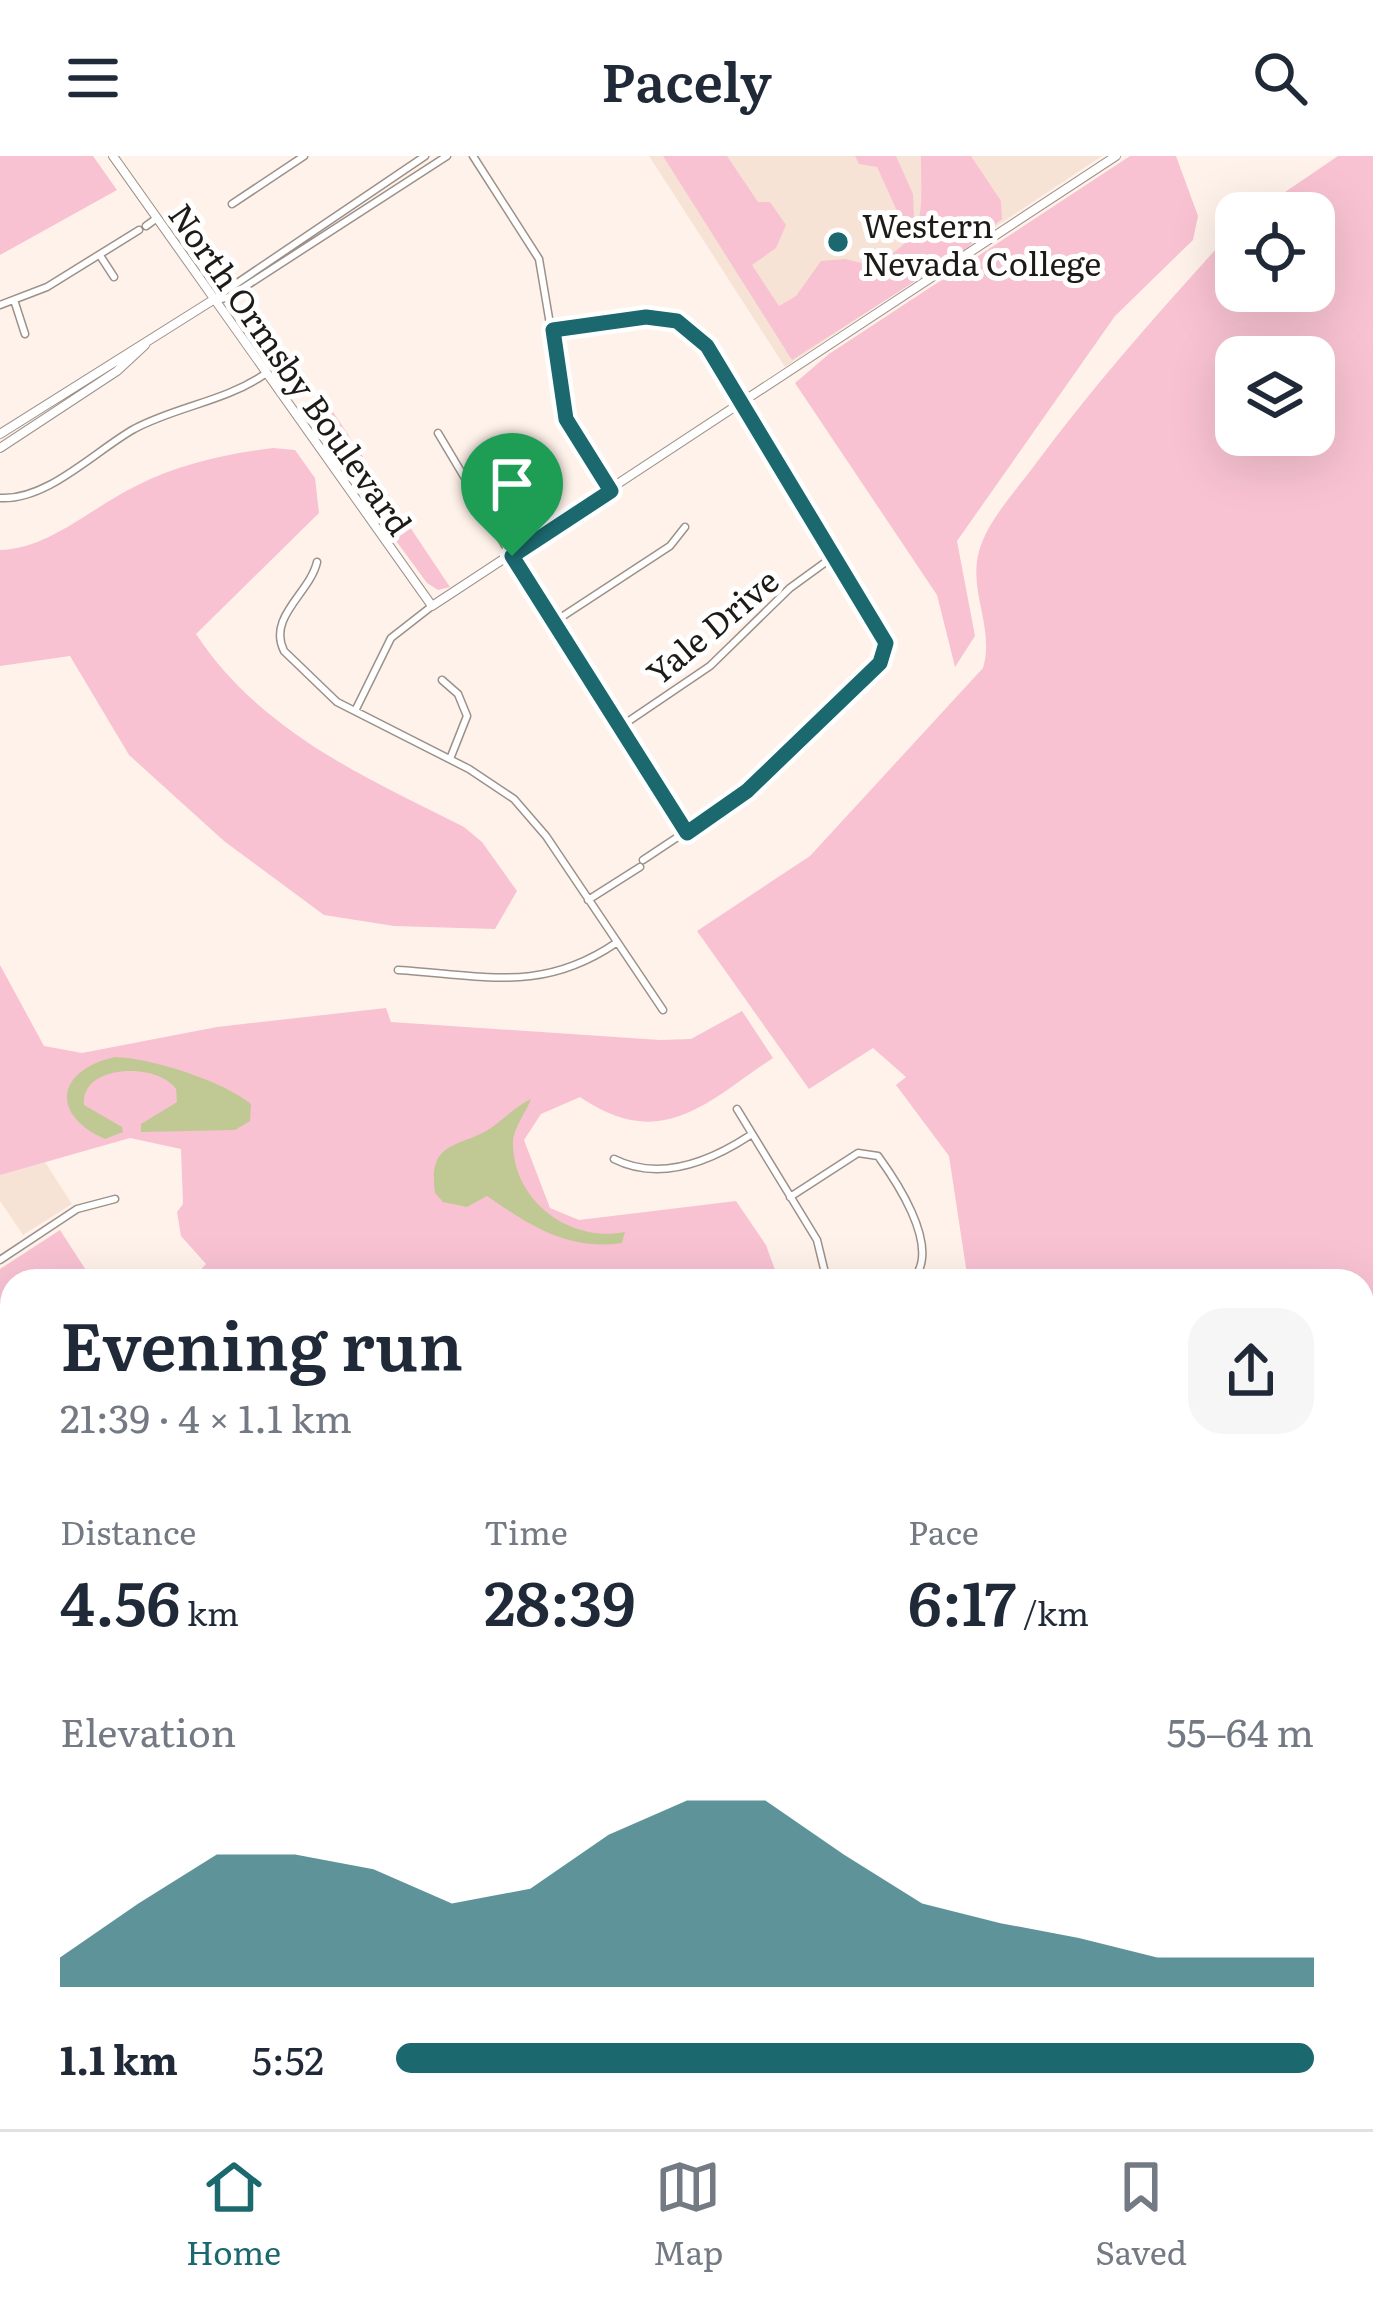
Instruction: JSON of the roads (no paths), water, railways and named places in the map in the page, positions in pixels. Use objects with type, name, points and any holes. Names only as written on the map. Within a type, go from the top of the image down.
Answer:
[{"type":"street","name":"North Ormsby Boulevard","points":[[113,156],[432,606]]},
{"type":"street","points":[[232,204],[304,156]]},
{"type":"street","points":[[0,434],[213,300],[223,288],[425,156]]},
{"type":"street","points":[[213,300],[230,297],[447,156]]},
{"type":"street","points":[[473,156],[538,259],[566,419],[611,491]]},
{"type":"street","points":[[354,712],[391,638],[432,606],[1116,156]]},
{"type":"street","points":[[0,305],[101,256],[157,218]]},
{"type":"street","points":[[101,256],[114,277]]},
{"type":"street","points":[[15,301],[25,334]]},
{"type":"street","points":[[553,330],[646,317],[677,321],[697,333],[746,403],[886,643],[880,663],[747,791],[588,900]]},
{"type":"street","points":[[0,448],[117,371],[150,340]]},
{"type":"street","points":[[0,498],[32,492],[134,429],[230,397],[265,374]]},
{"type":"street","points":[[438,434],[617,728],[687,833]]},
{"type":"street","points":[[554,622],[670,546],[685,527]]},
{"type":"street","name":"Yale Drive","points":[[617,728],[710,666],[790,588],[834,556]]},
{"type":"street","points":[[317,562],[313,580],[283,619],[279,641],[319,686],[354,712],[450,759],[514,799],[663,1010]]},
{"type":"street","points":[[442,680],[458,694],[466,716],[450,759]]},
{"type":"street","points":[[398,970],[535,979],[577,969],[616,943]]},
{"type":"street","points":[[736,1109],[817,1240],[824,1269]]},
{"type":"street","points":[[614,1160],[629,1167],[686,1166],[712,1159],[749,1136]]},
{"type":"street","points":[[790,1197],[858,1153],[878,1156],[905,1198],[922,1258],[919,1269]]},
{"type":"street","points":[[0,1260],[77,1209],[115,1199]]},
{"type":"place","name":"Western Nevada College","points":[[838,242]]}]
